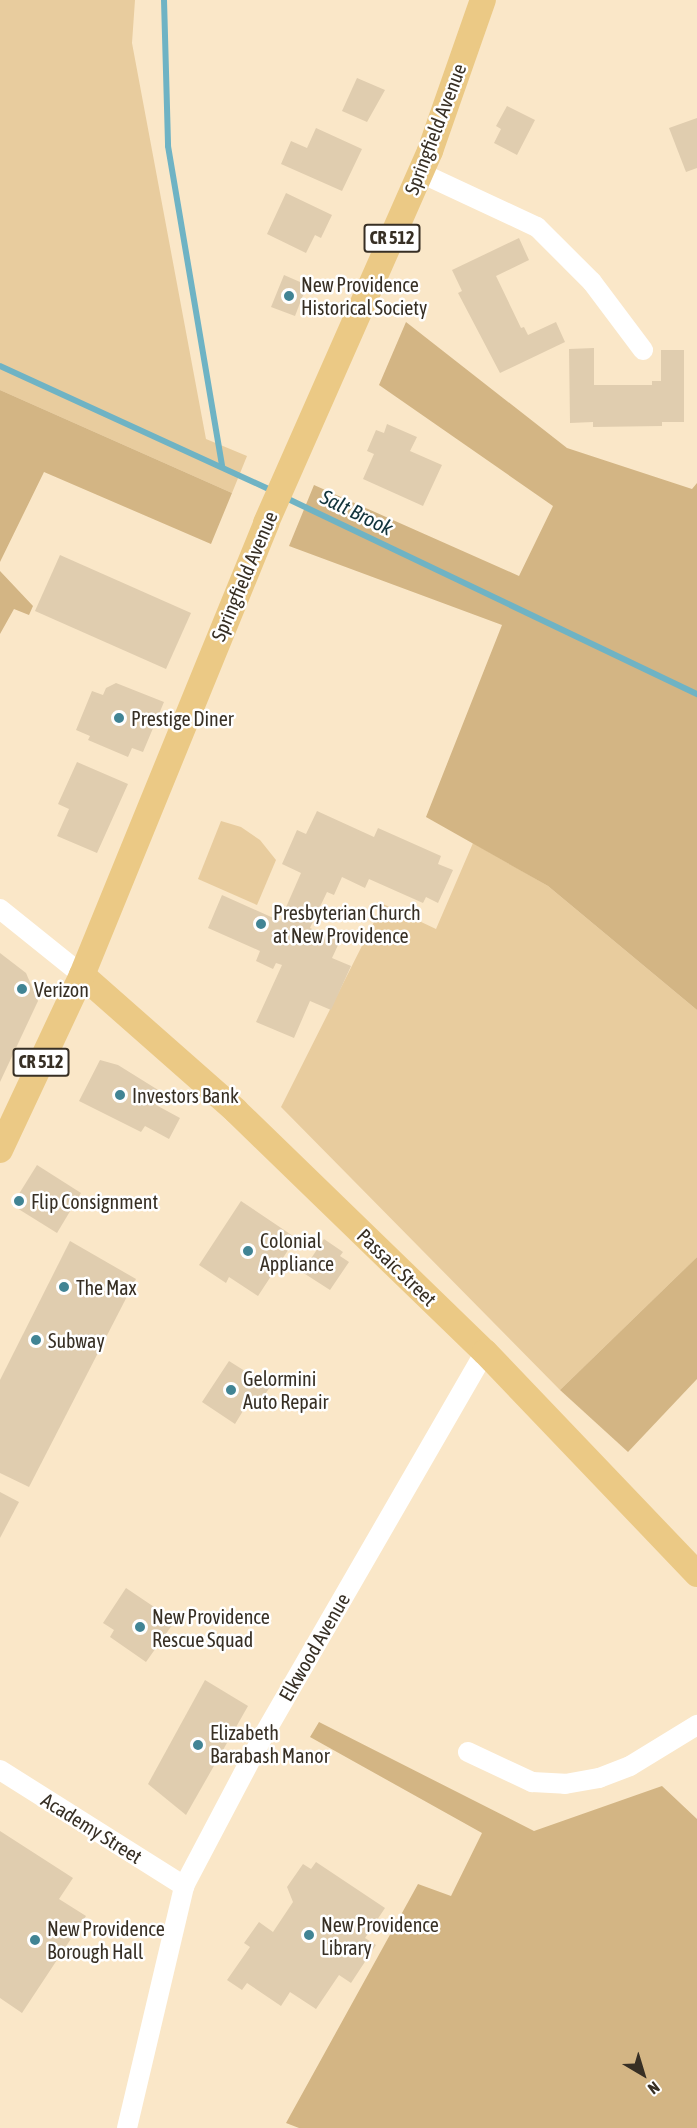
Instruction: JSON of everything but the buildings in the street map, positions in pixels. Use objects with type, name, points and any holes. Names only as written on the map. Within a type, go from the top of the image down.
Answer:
[{"type":"main road","name":"Springfield Avenue","points":[[0,1150],[82,975],[266,523],[421,173],[483,0]]},
{"type":"main road","name":"Passaic Street","points":[[82,975],[236,1111],[485,1352],[697,1574]]},
{"type":"street","points":[[421,173],[537,227],[591,282],[643,350]]},
{"type":"street","points":[[0,909],[82,975]]},
{"type":"street","name":"Elkwood Avenue","points":[[127,2128],[184,1886],[262,1738],[485,1352]]},
{"type":"street","points":[[468,1752],[532,1782],[565,1784],[599,1778],[630,1766],[697,1725]]},
{"type":"street","name":"Academy Street","points":[[0,1770],[184,1886]]},
{"type":"shaded area","points":[[0,0],[135,0],[132,43],[206,439],[247,456],[232,493],[0,390]]},
{"type":"shaded area","points":[[406,322],[567,448],[692,489],[697,483],[697,1010],[548,886],[426,817],[502,625],[289,546],[314,485],[519,576],[553,506],[379,385]]},
{"type":"shaded area","points":[[0,390],[232,493],[211,544],[44,472],[0,562]]},
{"type":"shaded area","points":[[0,571],[33,606],[29,615],[14,609],[0,634]]},
{"type":"shaded area","points":[[221,821],[241,827],[260,840],[276,860],[257,905],[198,879]]},
{"type":"shaded area","points":[[473,843],[548,886],[697,1010],[697,1257],[560,1390],[281,1107],[383,904],[436,929]]},
{"type":"shaded area","points":[[697,1257],[697,1379],[628,1452],[560,1390]]},
{"type":"shaded area","points":[[319,1722],[534,1831],[662,1786],[697,1819],[697,2128],[299,2128],[286,2123],[418,1884],[451,1896],[482,1833],[310,1737]]},
{"type":"waterway","points":[[164,0],[168,146],[222,466]]},
{"type":"waterway","name":"Salt Brook","points":[[0,366],[275,492]]},
{"type":"waterway","name":"Salt Brook","points":[[284,497],[697,694]]},
{"type":"place","name":"New Providence Historical Society","points":[[289,296]]},
{"type":"place","name":"Prestige Diner","points":[[119,718]]},
{"type":"place","name":"Presbyterian Church at New Providence","points":[[261,924]]},
{"type":"place","name":"Verizon","points":[[22,989]]},
{"type":"place","name":"Investors Bank","points":[[120,1095]]},
{"type":"place","name":"Flip Consignment","points":[[19,1201]]},
{"type":"place","name":"Colonial Appliance","points":[[248,1251]]},
{"type":"place","name":"The Max","points":[[64,1287]]},
{"type":"place","name":"Subway","points":[[36,1340]]},
{"type":"place","name":"Gelormini Auto Repair","points":[[231,1390]]},
{"type":"place","name":"New Providence Rescue Squad","points":[[140,1627]]},
{"type":"place","name":"Elizabeth Barabash Manor","points":[[198,1745]]},
{"type":"place","name":"New Providence Library","points":[[309,1935]]},
{"type":"place","name":"New Providence Borough Hall","points":[[35,1940]]}]
